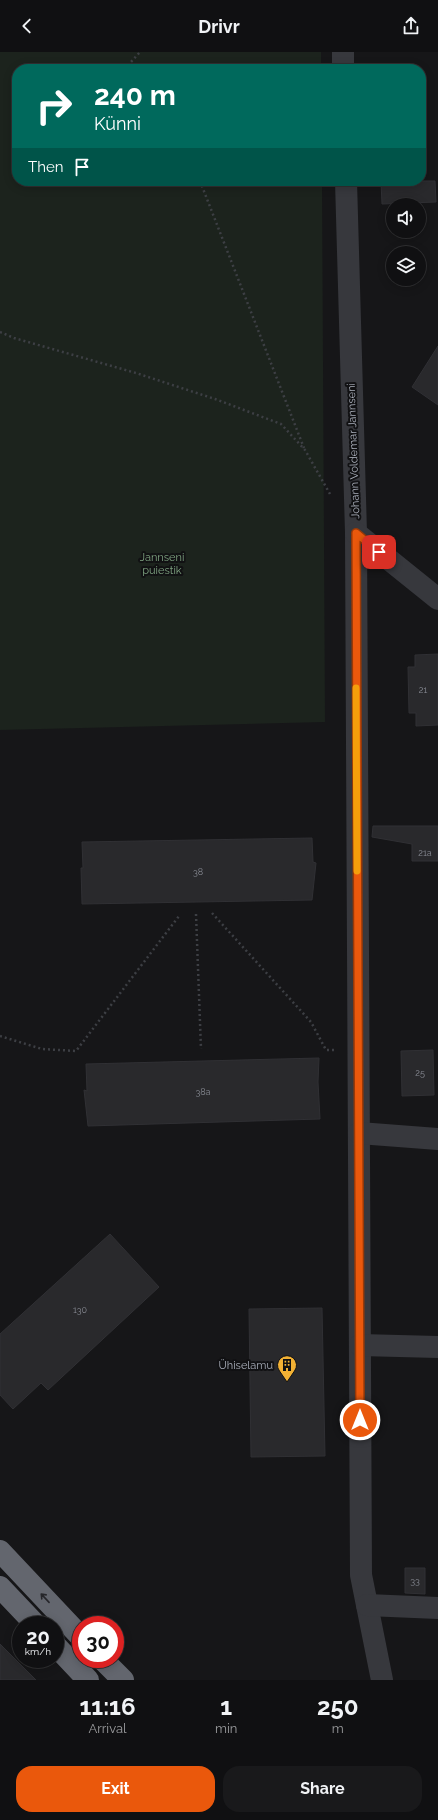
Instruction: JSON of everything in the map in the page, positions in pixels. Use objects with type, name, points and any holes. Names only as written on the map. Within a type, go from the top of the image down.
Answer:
[{"type":"highway","points":[[0,1551],[72,1627]]},
{"type":"highway","points":[[0,1588],[27,1616]]},
{"type":"highway","points":[[64,1655],[88,1680]]},
{"type":"highway","points":[[111,1668],[123,1680]]},
{"type":"street","points":[[343,52],[343,64]]},
{"type":"street","name":"Johann Voldemar Jannseni","points":[[346,186],[356,533],[361,1575],[382,1680]]},
{"type":"street","points":[[356,533],[438,599]]},
{"type":"street","points":[[359,1139],[438,1139]]},
{"type":"street","points":[[359,1139],[438,1151]]},
{"type":"street","points":[[360,1345],[438,1347]]},
{"type":"street","points":[[0,1588],[19,1571]]},
{"type":"street","points":[[367,1605],[438,1608]]},
{"type":"path","points":[[133,64],[131,62],[140,52]]},
{"type":"path","points":[[202,186],[305,450],[334,500]]},
{"type":"path","points":[[0,332],[14,338],[143,375],[230,404],[281,424],[305,450]]},
{"type":"path","points":[[212,913],[311,1022],[326,1050],[358,1049]]},
{"type":"path","points":[[196,914],[201,1049]]},
{"type":"path","points":[[0,1036],[42,1049],[76,1051],[179,916]]},
{"type":"green space","name":"Jannseni puiestik","points":[[0,52],[321,52],[321,64],[12,64],[12,186],[322,186],[325,722],[0,730]]},
{"type":"building","points":[[426,181],[435,181],[436,202],[426,202],[426,198],[386,198],[386,204],[382,204],[381,186],[426,186]]},
{"type":"building","points":[[438,346],[438,405],[412,387]]},
{"type":"building","points":[[438,654],[438,725],[416,726],[416,713],[409,713],[408,667],[415,667],[415,655]]},
{"type":"building","points":[[373,826],[438,826],[438,861],[412,861],[412,844],[372,837]]},
{"type":"building","points":[[312,838],[313,862],[316,863],[312,900],[82,904],[82,842]]},
{"type":"building","points":[[433,1050],[434,1095],[402,1096],[401,1051]]},
{"type":"building","points":[[319,1058],[318,1082],[320,1119],[88,1126],[84,1090],[87,1091],[86,1064]]},
{"type":"building","points":[[110,1234],[159,1287],[48,1390],[41,1383],[13,1409],[0,1395],[0,1334]]},
{"type":"building","name":"Ühiselamu","points":[[322,1308],[325,1456],[251,1457],[249,1309]]},
{"type":"building","points":[[405,1568],[425,1568],[425,1594],[405,1593]]},
{"type":"building","points":[[0,1644],[12,1656],[12,1668],[24,1668],[36,1680],[0,1680]]},
{"type":"slow traffic","points":[[356,688],[357,871]]},
{"type":"place","name":"Ühiselamu","points":[[287,1382]]},
{"type":"route","points":[[360,1420],[356,533],[379,552]]}]
